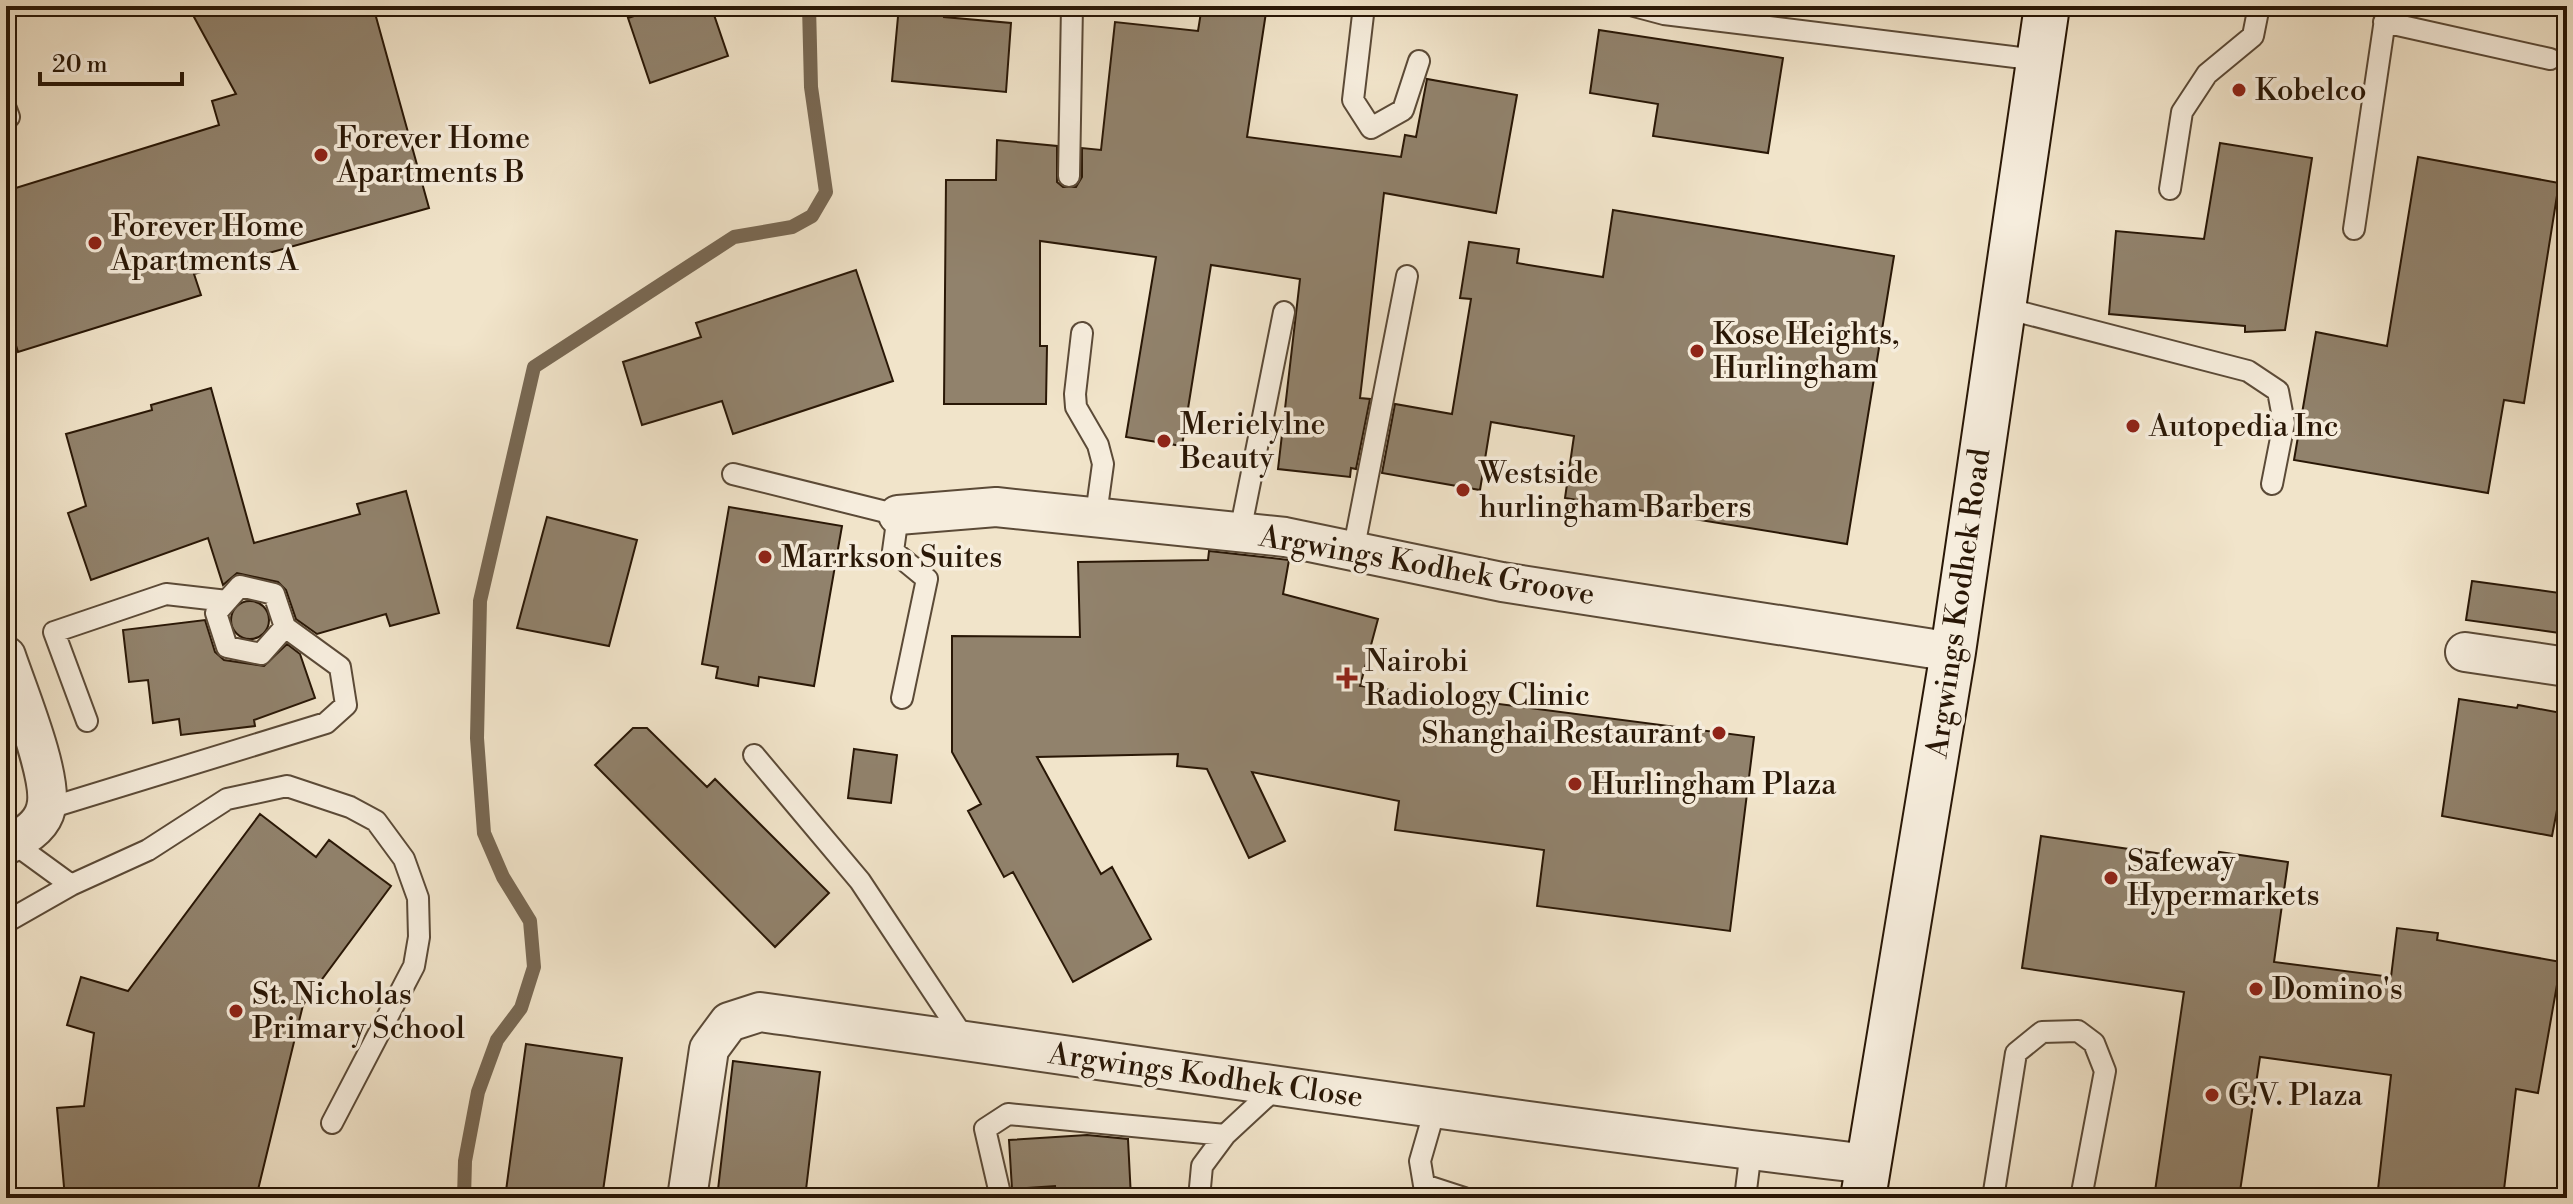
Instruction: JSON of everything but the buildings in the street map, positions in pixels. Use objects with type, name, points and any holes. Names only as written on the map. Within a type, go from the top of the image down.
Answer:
[{"type":"main road","name":"Argwings Kodhek Road","points":[[1865,1181],[1953,652],[2047,6]]},
{"type":"street","name":"Argwings Kodhek Groove","points":[[898,515],[996,507],[1285,537],[1502,582],[1953,652]]},
{"type":"street","points":[[2465,652],[2567,667]]},
{"type":"street","points":[[6,656],[47,782],[46,809],[33,830],[9,844]]},
{"type":"street","name":"Argwings Kodhek Close","points":[[687,1198],[709,1049],[729,1022],[760,1012],[1280,1084],[1435,1109],[1751,1150],[1865,1181]]},
{"type":"lane","points":[[1069,176],[1072,6]]},
{"type":"lane","points":[[1364,6],[1353,100],[1371,128],[1403,110],[1419,61]]},
{"type":"lane","points":[[1634,6],[1664,14],[2038,60]]},
{"type":"lane","points":[[2170,189],[2182,112],[2207,74],[2253,36],[2259,6]]},
{"type":"lane","points":[[2354,229],[2386,14],[2550,59]]},
{"type":"lane","points":[[1353,552],[1407,276]]},
{"type":"lane","points":[[2001,307],[2248,371],[2278,391],[2284,423],[2272,484]]},
{"type":"lane","points":[[1240,532],[1284,312]]},
{"type":"lane","points":[[1082,333],[1076,407],[1098,445],[1103,464],[1096,515]]},
{"type":"lane","points":[[733,474],[898,515],[893,551],[927,579],[902,698]]},
{"type":"lane","points":[[46,809],[326,723],[346,705],[340,667],[285,627],[274,594],[240,586],[216,613],[227,647],[261,654],[285,627]]},
{"type":"lane","points":[[87,721],[54,632],[166,594],[227,601]]},
{"type":"lane","points":[[754,755],[860,881],[966,1041]]},
{"type":"lane","points":[[6,922],[71,885],[148,850],[227,799],[287,786],[350,807],[376,821],[404,859],[418,898],[419,937],[414,966],[332,1123]]},
{"type":"lane","points":[[9,844],[71,885]]},
{"type":"lane","points":[[1993,1198],[2016,1053],[2042,1032],[2078,1031],[2094,1043],[2105,1071],[2081,1198]]},
{"type":"lane","points":[[1199,1198],[1202,1166],[1225,1135],[1280,1084]]},
{"type":"lane","points":[[1435,1109],[1420,1161],[1424,1185],[1464,1198]]},
{"type":"lane","points":[[1001,1198],[985,1129],[1008,1114],[1225,1135]]},
{"type":"lane","points":[[1745,1198],[1751,1150]]},
{"type":"waterway","points":[[464,1198],[465,1161],[478,1092],[497,1040],[521,1008],[534,967],[530,921],[503,877],[484,833],[477,738],[480,601],[534,367],[734,237],[792,227],[812,216],[826,192],[811,87],[809,6]]},
{"type":"place","name":"Kobelco","points":[[2239,90]]},
{"type":"place","name":"Forever Home Apartments B","points":[[321,155]]},
{"type":"place","name":"Forever Home Apartments A","points":[[95,243]]},
{"type":"place","name":"Kose Heights, Hurlingham","points":[[1697,351]]},
{"type":"place","name":"Autopedia Inc","points":[[2133,426]]},
{"type":"place","name":"Merielylne Beauty","points":[[1164,441]]},
{"type":"place","name":"Westside hurlingham Barbers","points":[[1463,490]]},
{"type":"place","name":"Marrkson Suites","points":[[765,557]]},
{"type":"place","name":"Nairobi Radiology Clinic","points":[[1347,678]]},
{"type":"place","name":"Shanghai Restaurant","points":[[1719,733]]},
{"type":"place","name":"Hurlingham Plaza","points":[[1575,784]]},
{"type":"place","name":"Safeway Hypermarkets","points":[[2111,878]]},
{"type":"place","name":"Domino's","points":[[2256,989]]},
{"type":"place","name":"St. Nicholas Primary School","points":[[236,1011]]},
{"type":"place","name":"G.V. Plaza","points":[[2212,1095]]}]
